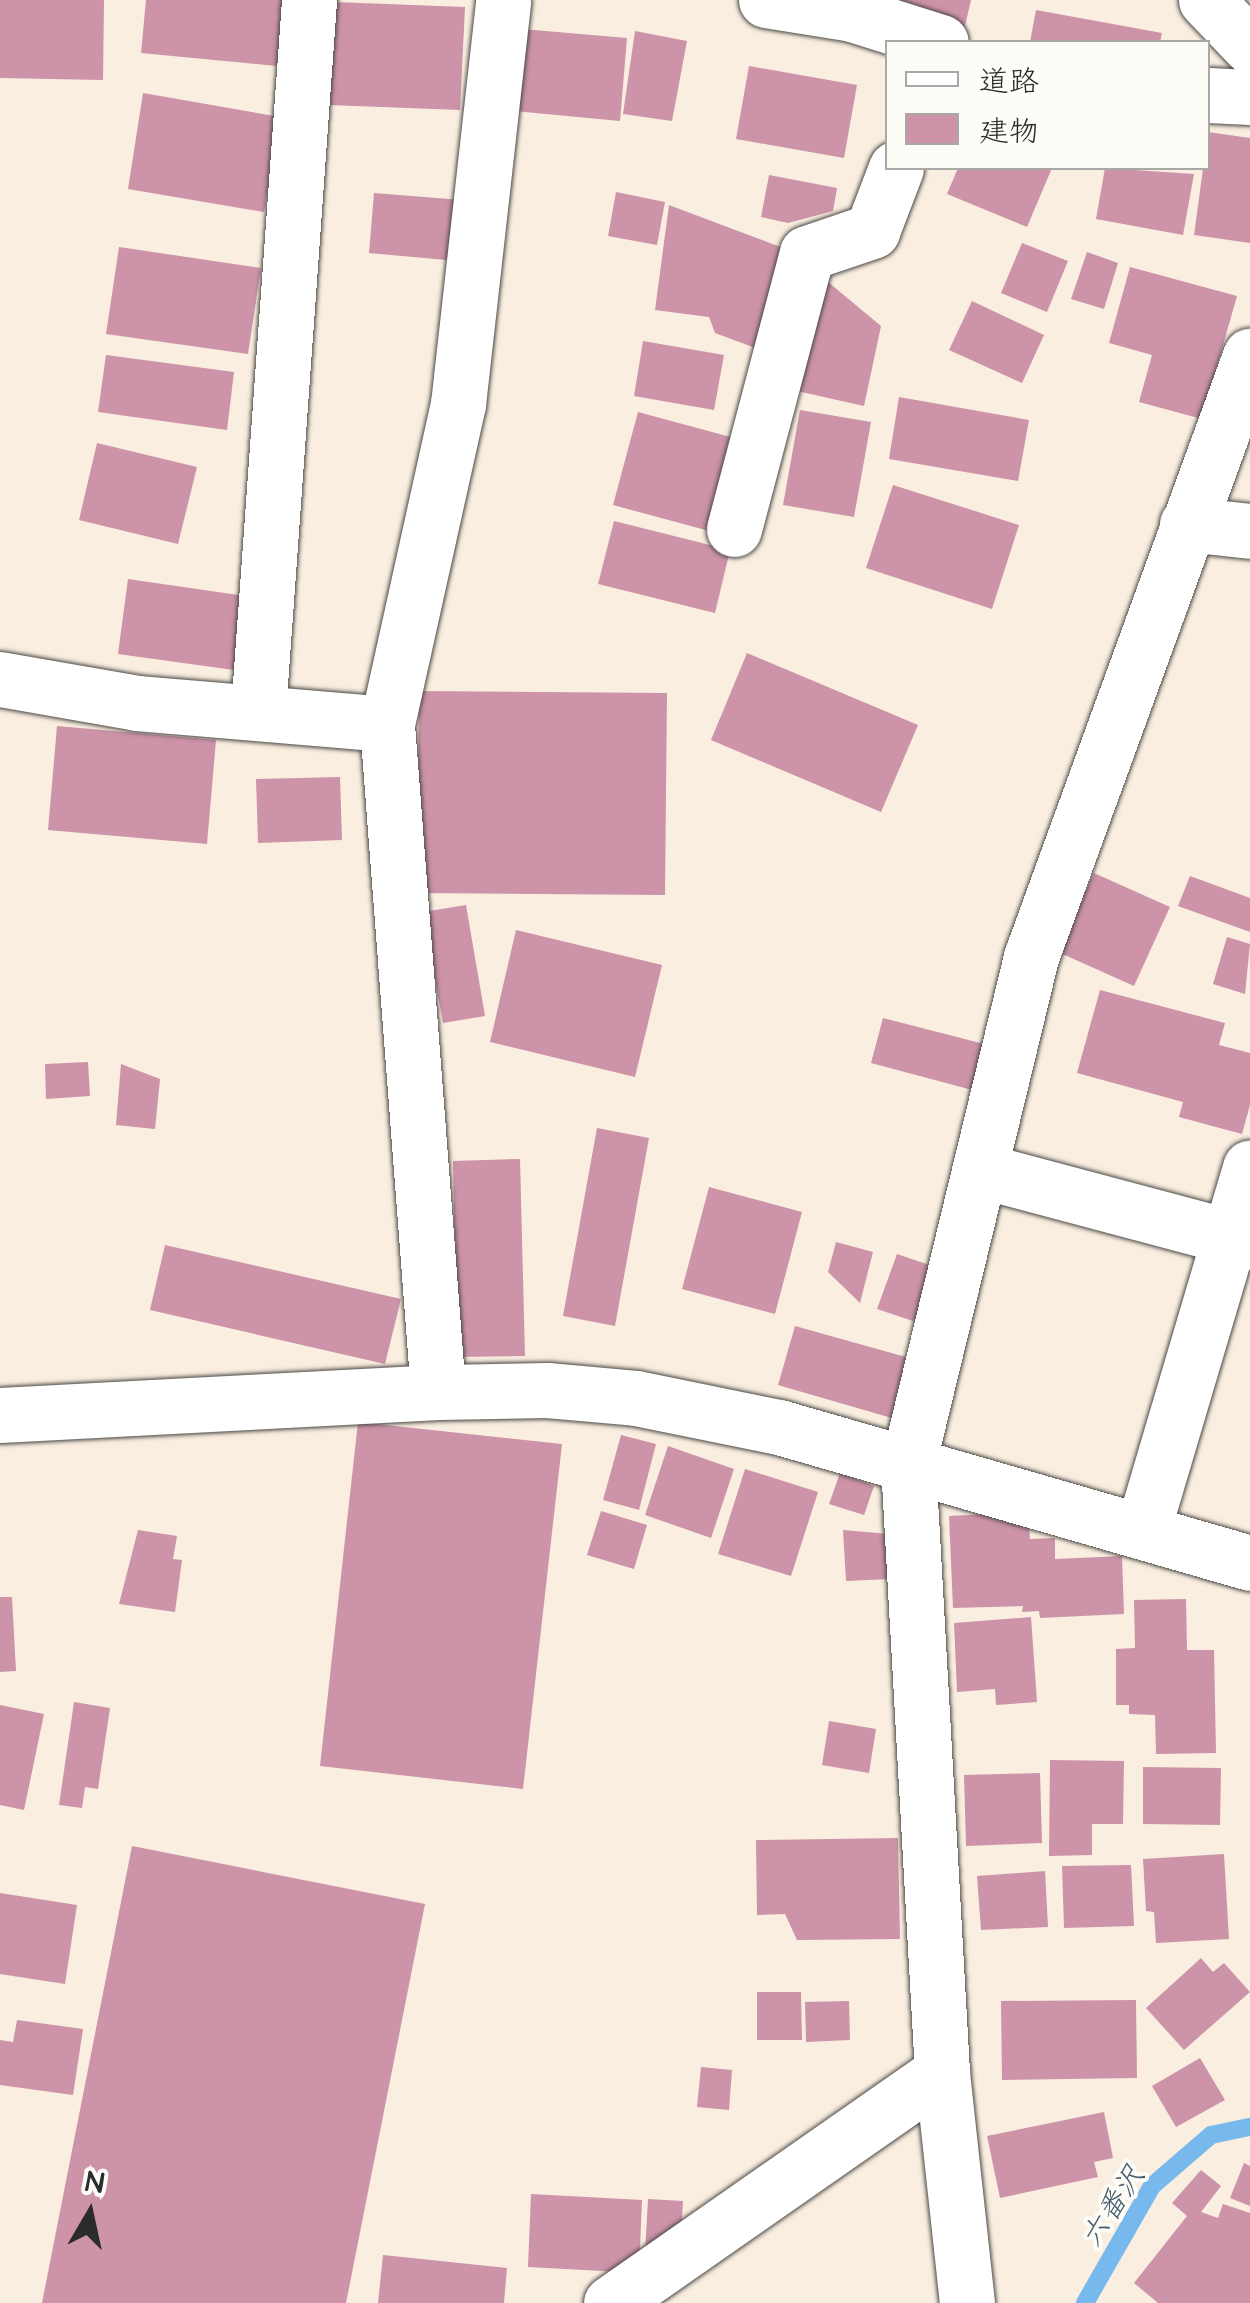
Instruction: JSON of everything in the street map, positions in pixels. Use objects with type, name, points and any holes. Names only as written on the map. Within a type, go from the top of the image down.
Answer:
[{"type":"street","points":[[258,712],[309,0]]},
{"type":"street","points":[[438,1392],[387,724],[458,404],[503,0]]},
{"type":"street","points":[[766,0],[852,14],[935,40]]},
{"type":"street","points":[[1206,0],[1250,46]]},
{"type":"street","points":[[1210,95],[1250,97]]},
{"type":"street","points":[[734,529],[807,253],[872,231],[895,170]]},
{"type":"street","points":[[967,2303],[942,2072],[908,1464],[983,1171],[1031,958],[1250,356]]},
{"type":"street","points":[[1187,524],[1250,531]]},
{"type":"street","points":[[0,680],[137,703],[387,724]]},
{"type":"street","points":[[1143,1530],[1240,1239],[1250,1167]]},
{"type":"street","points":[[983,1171],[1240,1239]]},
{"type":"street","points":[[0,1414],[438,1392],[547,1390],[636,1398],[780,1427],[1250,1563]]},
{"type":"street","points":[[611,2303],[942,2072]]},
{"type":"building","points":[[0,0],[104,0],[103,80],[0,78]]},
{"type":"building","points":[[146,0],[284,0],[277,66],[141,53]]},
{"type":"building","points":[[846,0],[971,0],[965,26]]},
{"type":"building","points":[[334,2],[465,7],[460,110],[329,105]]},
{"type":"building","points":[[1036,10],[1162,33],[1160,40],[1030,40]]},
{"type":"building","points":[[522,29],[627,38],[620,121],[514,111]]},
{"type":"building","points":[[635,31],[687,41],[672,121],[623,114]]},
{"type":"building","points":[[749,66],[857,85],[844,158],[736,139]]},
{"type":"building","points":[[143,93],[280,117],[264,212],[128,189]]},
{"type":"building","points":[[1210,132],[1250,138],[1250,243],[1194,235],[1203,170],[1210,170]]},
{"type":"building","points":[[957,170],[1051,170],[1027,227],[947,194]]},
{"type":"building","points":[[1105,170],[1194,174],[1183,235],[1096,219]]},
{"type":"building","points":[[769,175],[837,188],[833,211],[788,223],[761,217]]},
{"type":"building","points":[[616,192],[665,202],[657,245],[608,236]]},
{"type":"building","points":[[374,193],[462,200],[457,261],[369,253]]},
{"type":"building","points":[[669,205],[794,252],[758,349],[715,333],[709,317],[655,310]]},
{"type":"building","points":[[1022,243],[1068,261],[1047,312],[1001,293]]},
{"type":"building","points":[[119,247],[261,268],[248,354],[106,334]]},
{"type":"building","points":[[1087,252],[1118,263],[1104,309],[1071,299]]},
{"type":"building","points":[[1130,267],[1237,296],[1202,419],[1139,402],[1152,355],[1109,343]]},
{"type":"building","points":[[822,277],[881,326],[864,406],[797,391]]},
{"type":"building","points":[[972,301],[1044,335],[1022,383],[949,350]]},
{"type":"building","points":[[643,341],[724,355],[714,410],[634,396]]},
{"type":"building","points":[[106,355],[234,372],[227,430],[98,412]]},
{"type":"building","points":[[899,397],[1029,420],[1018,481],[889,459]]},
{"type":"building","points":[[800,410],[871,422],[854,517],[783,505]]},
{"type":"building","points":[[638,412],[738,439],[713,532],[613,505]]},
{"type":"building","points":[[97,443],[197,467],[178,544],[79,520]]},
{"type":"building","points":[[893,485],[1019,525],[992,609],[866,568]]},
{"type":"building","points":[[614,521],[730,550],[715,613],[598,584]]},
{"type":"building","points":[[128,579],[252,597],[241,671],[118,654]]},
{"type":"building","points":[[747,653],[918,725],[881,812],[711,740]]},
{"type":"building","points":[[419,691],[667,693],[665,895],[417,893]]},
{"type":"building","points":[[57,726],[216,740],[207,844],[48,830]]},
{"type":"building","points":[[340,777],[342,840],[258,843],[256,779]]},
{"type":"building","points":[[1094,873],[1170,907],[1134,986],[1058,952]]},
{"type":"building","points":[[1190,876],[1250,898],[1250,932],[1178,906]]},
{"type":"building","points":[[466,905],[485,1016],[443,1023],[423,912]]},
{"type":"building","points":[[516,930],[662,965],[635,1077],[490,1042]]},
{"type":"building","points":[[1227,937],[1250,944],[1245,994],[1213,984]]},
{"type":"building","points":[[1100,990],[1225,1023],[1219,1045],[1250,1053],[1250,1105],[1242,1134],[1179,1117],[1183,1102],[1077,1073]]},
{"type":"building","points":[[883,1018],[988,1045],[976,1091],[871,1063]]},
{"type":"building","points":[[88,1062],[90,1096],[46,1099],[45,1064]]},
{"type":"building","points":[[121,1064],[160,1079],[155,1129],[116,1125]]},
{"type":"building","points":[[597,1128],[649,1138],[615,1326],[563,1316]]},
{"type":"building","points":[[520,1159],[525,1356],[457,1357],[453,1161]]},
{"type":"building","points":[[709,1187],[802,1212],[775,1314],[682,1289]]},
{"type":"building","points":[[836,1242],[873,1252],[860,1303],[828,1272]]},
{"type":"building","points":[[165,1245],[401,1299],[385,1364],[150,1310]]},
{"type":"building","points":[[897,1254],[944,1270],[925,1325],[877,1309]]},
{"type":"building","points":[[795,1326],[913,1359],[895,1419],[778,1385]]},
{"type":"building","points":[[358,1422],[562,1444],[523,1789],[320,1766]]},
{"type":"building","points":[[621,1435],[656,1444],[639,1510],[603,1500]]},
{"type":"building","points":[[668,1446],[734,1469],[711,1538],[645,1515]]},
{"type":"building","points":[[745,1469],[818,1492],[791,1576],[718,1554]]},
{"type":"building","points":[[840,1473],[874,1486],[864,1515],[829,1504]]},
{"type":"building","points":[[601,1511],[647,1525],[634,1569],[587,1555]]},
{"type":"building","points":[[1028,1512],[1030,1539],[1055,1538],[1055,1559],[1122,1556],[1124,1614],[1040,1618],[1039,1611],[1022,1612],[1023,1606],[953,1608],[949,1516]]},
{"type":"building","points":[[138,1530],[177,1536],[173,1559],[182,1560],[175,1612],[119,1604]]},
{"type":"building","points":[[843,1530],[889,1534],[890,1579],[846,1581]]},
{"type":"building","points":[[0,1597],[12,1597],[16,1671],[0,1672]]},
{"type":"building","points":[[1186,1599],[1187,1650],[1214,1650],[1216,1753],[1156,1754],[1155,1715],[1129,1714],[1129,1705],[1116,1705],[1116,1649],[1135,1648],[1134,1600]]},
{"type":"building","points":[[1031,1617],[1037,1702],[996,1705],[995,1689],[957,1692],[954,1623]]},
{"type":"building","points":[[74,1702],[110,1708],[98,1789],[85,1787],[82,1808],[59,1805]]},
{"type":"building","points":[[0,1705],[44,1714],[24,1810],[0,1805]]},
{"type":"building","points":[[829,1721],[876,1729],[869,1773],[822,1765]]},
{"type":"building","points":[[1050,1760],[1124,1761],[1123,1824],[1092,1824],[1092,1855],[1049,1856]]},
{"type":"building","points":[[1143,1767],[1221,1768],[1220,1825],[1143,1824]]},
{"type":"building","points":[[1040,1773],[1042,1843],[966,1846],[964,1775]]},
{"type":"building","points":[[898,1838],[900,1939],[797,1940],[785,1914],[757,1915],[756,1840]]},
{"type":"building","points":[[132,1846],[425,1904],[346,2303],[42,2303]]},
{"type":"building","points":[[1224,1854],[1229,1939],[1156,1943],[1154,1912],[1146,1911],[1143,1859]]},
{"type":"building","points":[[1131,1865],[1134,1926],[1064,1928],[1062,1866]]},
{"type":"building","points":[[1045,1871],[1048,1927],[981,1930],[977,1876]]},
{"type":"building","points":[[0,1893],[77,1905],[65,1984],[0,1974]]},
{"type":"building","points":[[1201,1958],[1213,1972],[1224,1963],[1250,1992],[1184,2050],[1146,2008]]},
{"type":"building","points":[[757,1992],[801,1992],[802,2040],[757,2040]]},
{"type":"building","points":[[1136,2000],[1137,2078],[1002,2080],[1001,2001]]},
{"type":"building","points":[[849,2001],[850,2040],[806,2042],[805,2002]]},
{"type":"building","points":[[17,2020],[83,2029],[73,2095],[0,2085],[0,2040],[13,2042]]},
{"type":"building","points":[[1200,2058],[1225,2100],[1176,2127],[1152,2086]]},
{"type":"building","points":[[701,2067],[732,2070],[729,2110],[697,2107]]},
{"type":"building","points":[[1104,2112],[1113,2158],[1094,2162],[1098,2177],[1000,2198],[987,2136]]},
{"type":"building","points":[[1244,2163],[1250,2166],[1250,2206],[1230,2198]]},
{"type":"building","points":[[1201,2170],[1221,2186],[1201,2212],[1218,2218],[1223,2204],[1250,2213],[1250,2303],[1158,2303],[1134,2283],[1187,2216],[1172,2203]]},
{"type":"building","points":[[531,2194],[642,2200],[639,2273],[528,2267]]},
{"type":"building","points":[[648,2199],[683,2201],[680,2254],[645,2253]]},
{"type":"building","points":[[383,2255],[507,2268],[504,2303],[378,2303]]},
{"type":"waterway","name":"六番沢","points":[[1085,2303],[1152,2186],[1211,2135],[1250,2127]]}]
